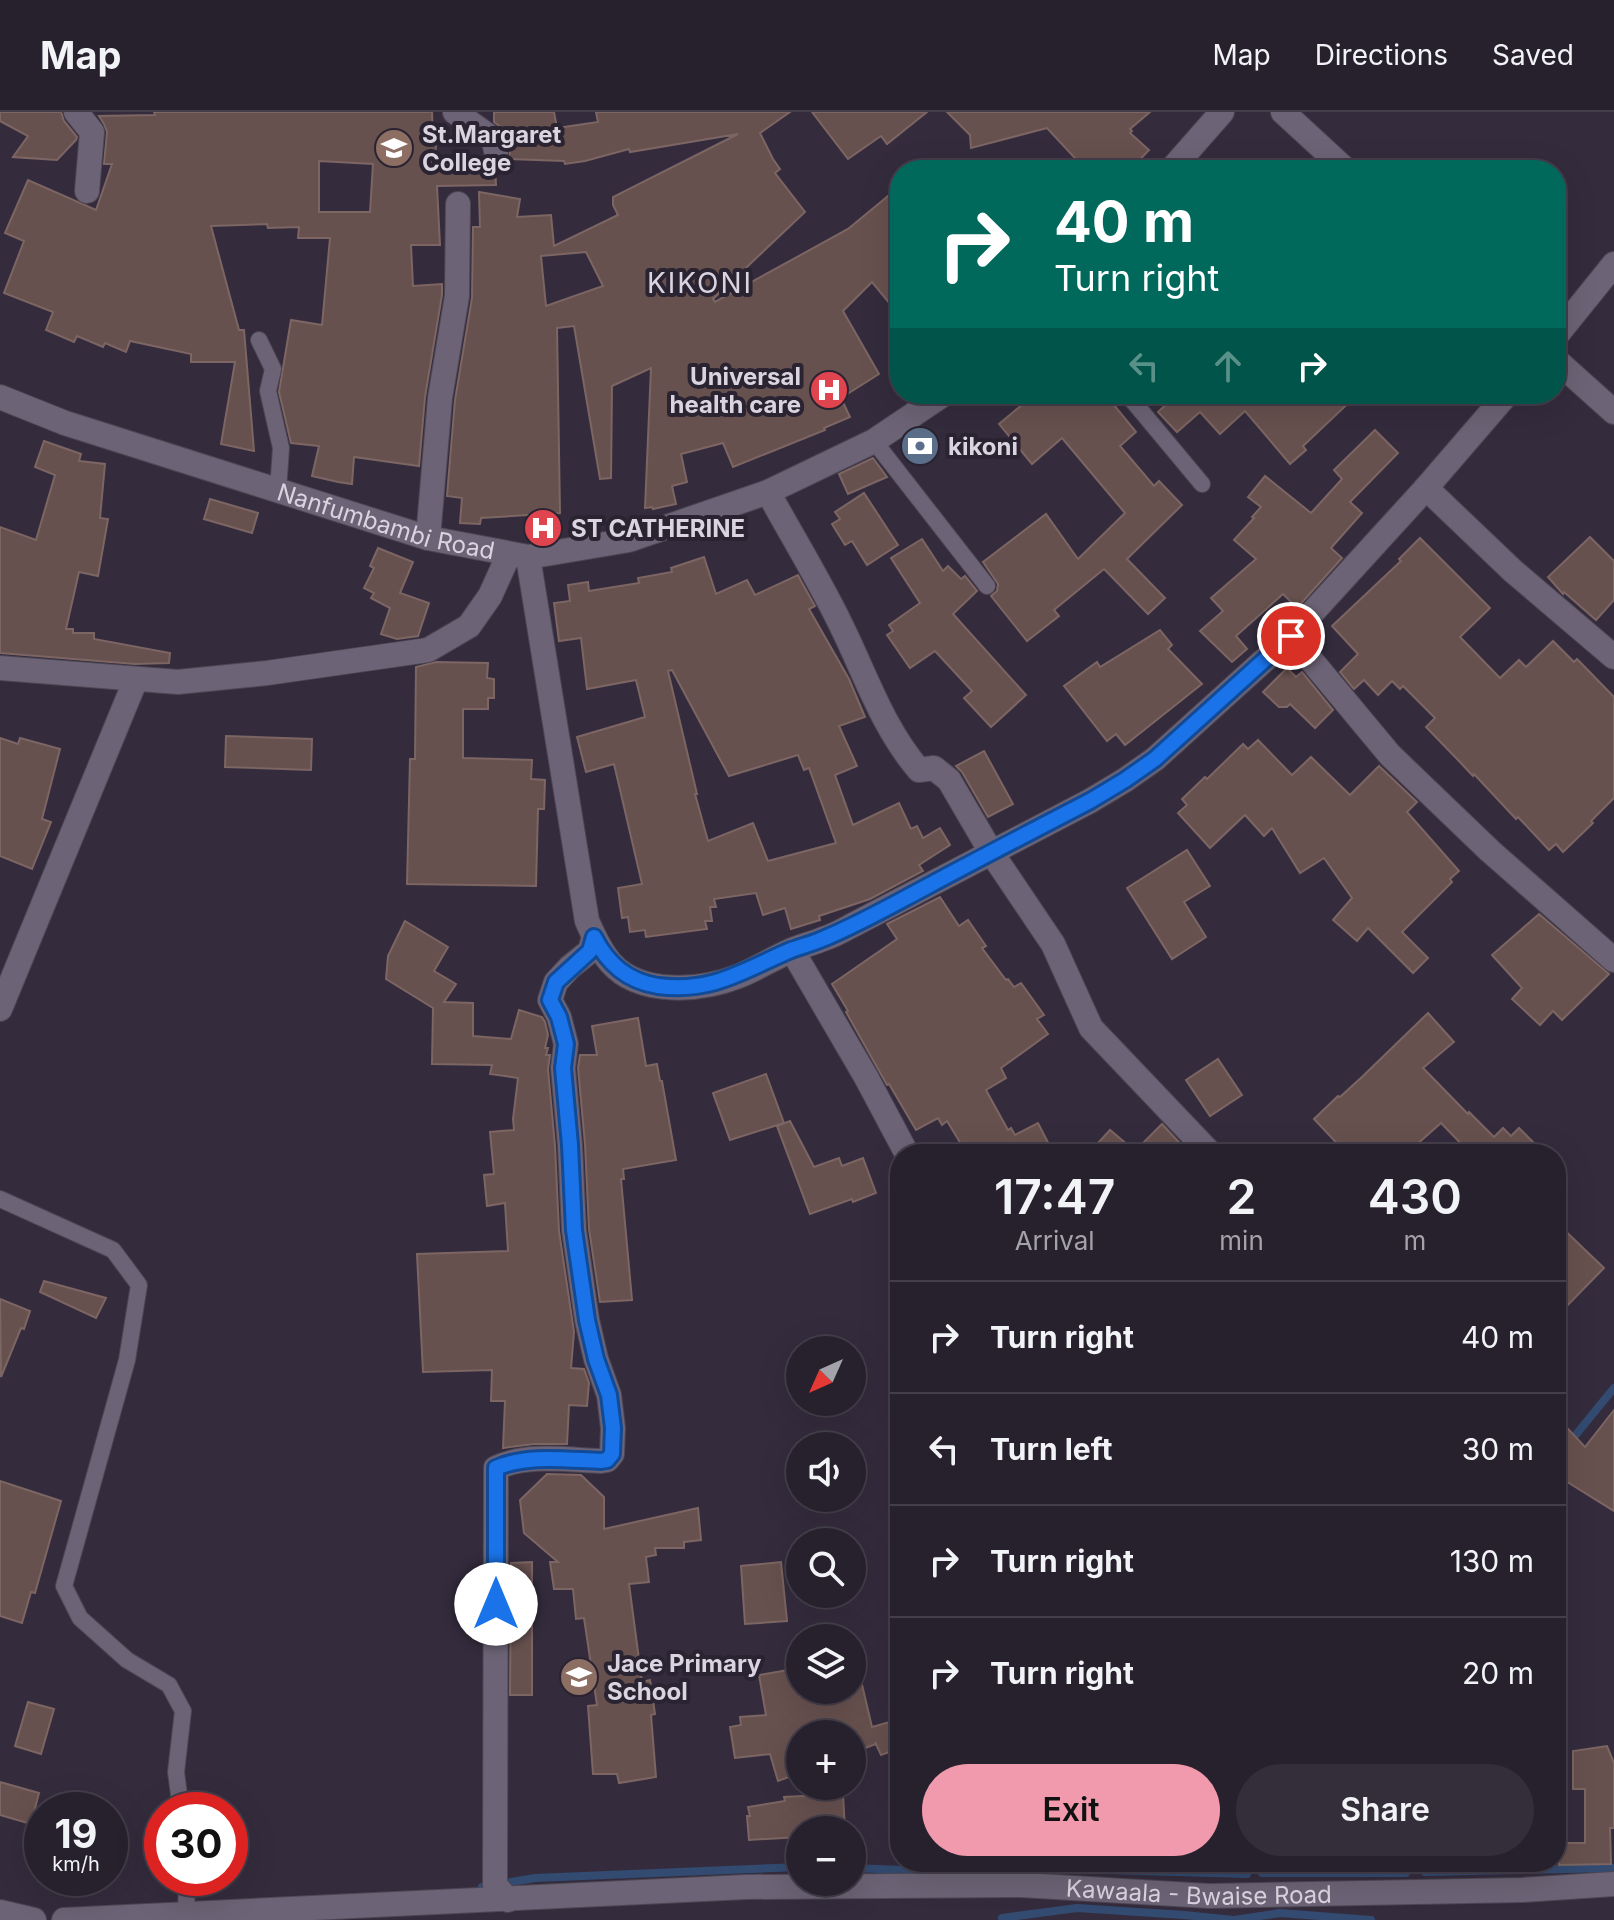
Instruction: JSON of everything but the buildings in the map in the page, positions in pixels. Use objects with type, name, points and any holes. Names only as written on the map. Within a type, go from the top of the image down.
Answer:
[{"type":"street","points":[[76,112],[92,132],[87,191]]},
{"type":"street","points":[[455,112],[490,137],[496,151]]},
{"type":"street","points":[[1180,160],[1221,112]]},
{"type":"street","points":[[1283,112],[1335,160]]},
{"type":"street","points":[[428,538],[440,398],[457,296],[458,204]]},
{"type":"street","points":[[1566,324],[1614,264]]},
{"type":"street","points":[[1566,369],[1614,412]]},
{"type":"street","name":"Nanfumbambi Road","points":[[0,397],[65,423],[428,538],[518,556],[629,540],[768,492],[874,441],[929,404]]},
{"type":"street","points":[[518,556],[587,921],[594,937],[613,966],[635,980],[661,986],[712,983],[737,976],[851,926],[1090,801],[1155,759],[1291,636],[1498,404]]},
{"type":"street","points":[[1426,488],[1513,571],[1614,657]]},
{"type":"street","points":[[768,492],[834,611],[895,737],[919,770],[934,768],[949,780],[991,852],[1053,944],[1091,1028],[1201,1144]]},
{"type":"street","points":[[0,668],[178,682],[252,675],[428,650],[469,626],[518,556]]},
{"type":"street","points":[[1291,636],[1390,755],[1490,851],[1614,960]]},
{"type":"street","points":[[0,1009],[136,679]]},
{"type":"street","points":[[508,1900],[495,1885],[496,1468],[507,1463],[533,1460],[601,1461],[612,1454],[609,1395],[587,1320],[574,1230],[563,1068],[566,1044],[559,1017],[550,1000],[556,982],[590,951],[594,937]]},
{"type":"street","points":[[792,950],[902,1144]]},
{"type":"street","name":"Kawaala - Bwaise Road","points":[[64,1920],[746,1887],[1021,1885],[1209,1896],[1522,1890],[1614,1884]]},
{"type":"street","points":[[0,1912],[34,1920]]},
{"type":"lane","points":[[259,340],[273,369],[268,391],[281,448],[278,490]]},
{"type":"lane","points":[[1135,404],[1202,484]]},
{"type":"lane","points":[[874,441],[987,586]]},
{"type":"lane","points":[[0,1199],[113,1250],[139,1285],[127,1360],[64,1586],[80,1618],[127,1660],[169,1685],[183,1711],[176,1772],[179,1792]]},
{"type":"lane","points":[[186,1896],[186,1914]]},
{"type":"waterway","points":[[1566,1447],[1614,1388]]},
{"type":"waterway","points":[[482,1887],[535,1878],[786,1868]]},
{"type":"waterway","points":[[1566,1869],[1614,1868]]},
{"type":"waterway","points":[[866,1869],[890,1870]]},
{"type":"waterway","points":[[1178,1872],[1247,1874]]},
{"type":"waterway","points":[[1262,1873],[1406,1873]]},
{"type":"waterway","points":[[1003,1920],[1077,1908],[1234,1920],[1280,1913],[1371,1920]]},
{"type":"place","name":"St.Margaret College","points":[[394,148]]},
{"type":"place","name":"Universal health care","points":[[829,390]]},
{"type":"place","name":"kikoni","points":[[920,446]]},
{"type":"place","name":"ST CATHERINE","points":[[543,528]]},
{"type":"place","name":"Jace Primary School","points":[[579,1677]]},
{"type":"district","name":"KIKONI","points":[[700,283]]},
{"type":"route","points":[[496,1604],[496,1468],[507,1463],[533,1460],[601,1461],[612,1454],[609,1395],[596,1359],[582,1297],[574,1230],[563,1068],[566,1044],[559,1017],[550,1000],[556,982],[590,951],[594,937],[613,966],[627,976],[642,983],[690,986],[737,976],[838,933],[1125,780],[1155,759],[1291,636]]}]
